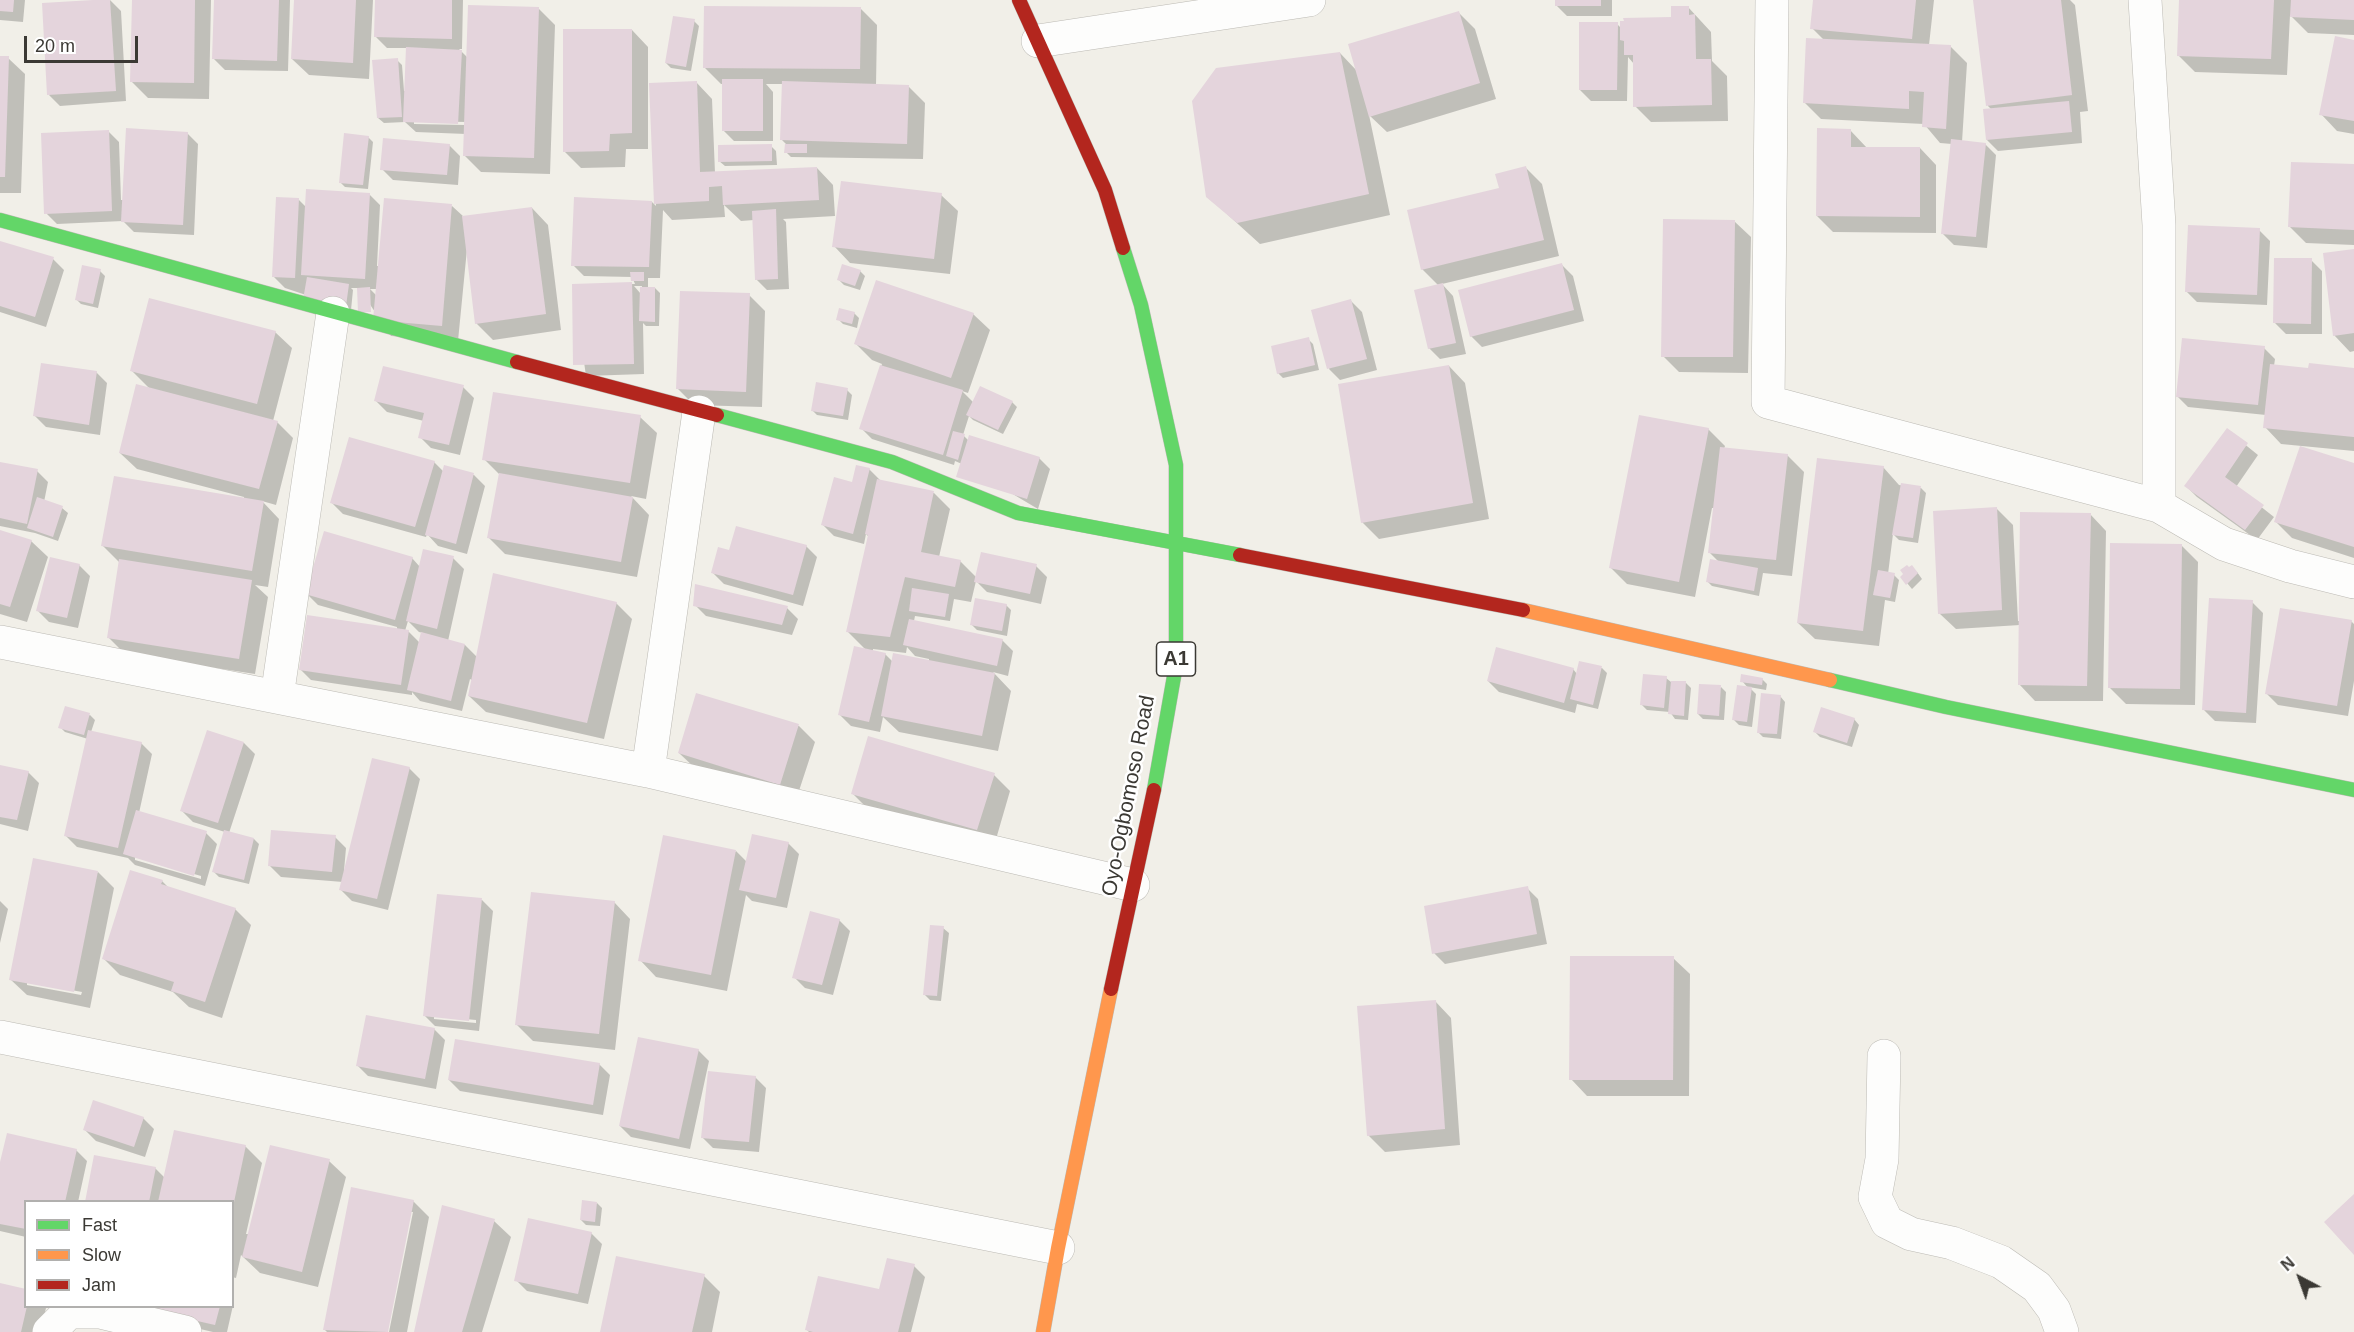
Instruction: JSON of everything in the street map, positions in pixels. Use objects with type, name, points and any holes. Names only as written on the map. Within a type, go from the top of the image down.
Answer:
[{"type":"main road","name":"Oyo-Ogbomoso Road","points":[[1019,0],[1105,190],[1141,304],[1176,465],[1176,665],[1161,760],[1132,885],[1043,1332]]},
{"type":"main road","points":[[0,220],[333,313],[892,462],[1018,513],[1480,600],[1946,707],[2354,789]]},
{"type":"street","points":[[1038,41],[1309,0]]},
{"type":"street","points":[[1772,0],[1768,402],[2158,506],[2224,544],[2290,566],[2354,582]]},
{"type":"street","points":[[2145,0],[2159,225],[2158,506]]},
{"type":"street","points":[[278,697],[333,313]]},
{"type":"street","points":[[648,771],[699,412]]},
{"type":"street","points":[[0,642],[648,771],[1132,885]]},
{"type":"street","points":[[0,1037],[1058,1248]]},
{"type":"street","points":[[1884,1056],[1882,1159],[1875,1197],[1887,1222],[1911,1234],[1952,1243],[2001,1262],[2037,1287],[2054,1310],[2062,1332]]},
{"type":"street","points":[[49,1332],[69,1312],[100,1312],[185,1332]]},
{"type":"building","points":[[0,0],[14,0],[13,12],[0,11]]},
{"type":"building","points":[[110,0],[116,91],[47,95],[42,3]]},
{"type":"building","points":[[132,0],[195,0],[194,83],[130,82]]},
{"type":"building","points":[[214,0],[279,0],[277,61],[212,59]]},
{"type":"building","points":[[294,0],[356,0],[353,63],[291,59]]},
{"type":"building","points":[[375,0],[452,0],[452,39],[374,37]]},
{"type":"building","points":[[1555,0],[1601,0],[1601,6],[1555,6]]},
{"type":"building","points":[[1813,0],[1916,0],[1912,39],[1810,29]]},
{"type":"building","points":[[1973,0],[2061,0],[2072,95],[1986,106]]},
{"type":"building","points":[[2179,0],[2274,0],[2271,59],[2177,56]]},
{"type":"building","points":[[2291,0],[2354,0],[2354,20],[2290,17]]},
{"type":"building","points":[[468,5],[539,7],[534,158],[463,156]]},
{"type":"building","points":[[704,6],[861,7],[860,69],[703,68]]},
{"type":"building","points":[[1671,6],[1689,6],[1689,15],[1695,14],[1696,59],[1711,59],[1712,105],[1633,107],[1633,55],[1624,55],[1624,41],[1620,40],[1620,21],[1624,21],[1623,18],[1671,17]]},
{"type":"building","points":[[1459,11],[1480,83],[1369,117],[1348,44]]},
{"type":"building","points":[[673,16],[695,19],[686,67],[665,63]]},
{"type":"building","points":[[1579,22],[1618,22],[1617,90],[1579,90]]},
{"type":"building","points":[[563,29],[632,29],[632,133],[610,134],[609,151],[563,152]]},
{"type":"building","points":[[2335,36],[2354,40],[2354,121],[2319,115]]},
{"type":"building","points":[[1806,38],[1951,45],[1946,129],[1922,127],[1924,92],[1909,91],[1909,109],[1803,103]]},
{"type":"building","points":[[406,47],[462,50],[458,124],[403,122]]},
{"type":"building","points":[[1340,52],[1369,194],[1237,223],[1206,197],[1192,101],[1216,68]]},
{"type":"building","points":[[0,56],[9,56],[5,177],[0,177]]},
{"type":"building","points":[[398,58],[402,117],[377,118],[372,60]]},
{"type":"building","points":[[722,79],[763,79],[763,131],[722,131]]},
{"type":"building","points":[[697,81],[700,172],[817,167],[819,200],[723,205],[722,186],[709,187],[709,201],[654,204],[649,83]]},
{"type":"building","points":[[782,81],[909,85],[907,144],[780,140]]},
{"type":"building","points":[[2069,101],[2072,132],[1986,140],[1983,109]]},
{"type":"building","points":[[126,128],[188,132],[183,225],[121,222]]},
{"type":"building","points":[[1817,128],[1851,129],[1851,147],[1920,147],[1920,217],[1816,216]]},
{"type":"building","points":[[109,130],[112,211],[44,214],[41,133]]},
{"type":"building","points":[[344,133],[369,136],[363,185],[339,183]]},
{"type":"building","points":[[383,138],[450,144],[447,175],[380,170]]},
{"type":"building","points":[[1951,139],[1986,143],[1976,237],[1941,234]]},
{"type":"building","points":[[772,144],[772,161],[718,162],[718,145]]},
{"type":"building","points":[[785,144],[807,144],[807,153],[784,153]]},
{"type":"building","points":[[2291,162],[2354,164],[2354,230],[2288,227]]},
{"type":"building","points":[[1526,166],[1544,240],[1421,270],[1407,210],[1499,188],[1495,174]]},
{"type":"building","points":[[841,181],[942,193],[934,259],[832,247]]},
{"type":"building","points":[[306,189],[370,193],[365,279],[301,275]]},
{"type":"building","points":[[276,197],[299,198],[295,278],[272,277]]},
{"type":"building","points":[[574,197],[652,201],[649,267],[571,266]]},
{"type":"building","points":[[384,198],[452,204],[442,326],[373,320]]},
{"type":"building","points":[[532,207],[546,314],[475,324],[462,216]]},
{"type":"building","points":[[776,209],[778,279],[755,280],[752,211]]},
{"type":"building","points":[[1663,219],[1735,220],[1733,357],[1661,357]]},
{"type":"building","points":[[2188,225],[2260,228],[2257,295],[2185,292]]},
{"type":"building","points":[[0,241],[54,257],[35,317],[0,306]]},
{"type":"building","points":[[2354,249],[2354,333],[2333,336],[2323,253]]},
{"type":"building","points":[[2274,258],[2312,258],[2311,324],[2273,323]]},
{"type":"building","points":[[1562,263],[1574,310],[1470,337],[1458,290]]},
{"type":"building","points":[[842,264],[861,270],[855,286],[837,280]]},
{"type":"building","points":[[82,265],[101,269],[93,304],[75,300]]},
{"type":"building","points":[[630,272],[644,272],[644,281],[631,281]]},
{"type":"building","points":[[307,277],[349,284],[346,306],[303,300]]},
{"type":"building","points":[[876,280],[974,313],[951,378],[854,344]]},
{"type":"building","points":[[632,282],[634,364],[573,365],[572,284]]},
{"type":"building","points":[[1443,283],[1456,343],[1428,349],[1414,290]]},
{"type":"building","points":[[370,287],[371,312],[358,312],[357,288]]},
{"type":"building","points":[[640,287],[655,287],[655,322],[639,321]]},
{"type":"building","points":[[680,291],[750,293],[746,392],[676,389]]},
{"type":"building","points":[[149,298],[276,331],[257,404],[130,371]]},
{"type":"building","points":[[1351,299],[1367,359],[1327,369],[1311,310]]},
{"type":"building","points":[[839,308],[855,312],[852,324],[836,320]]},
{"type":"building","points":[[1309,337],[1315,365],[1277,374],[1271,346]]},
{"type":"building","points":[[2182,338],[2265,346],[2258,405],[2176,397]]},
{"type":"building","points":[[41,363],[97,371],[89,425],[33,416]]},
{"type":"building","points":[[2309,363],[2354,368],[2354,437],[2263,428],[2270,364],[2308,368]]},
{"type":"building","points":[[880,365],[963,390],[943,455],[859,429]]},
{"type":"building","points":[[1449,365],[1473,503],[1361,523],[1338,384]]},
{"type":"building","points":[[383,366],[464,385],[449,445],[418,438],[424,413],[374,401]]},
{"type":"building","points":[[816,382],[848,388],[843,416],[811,411]]},
{"type":"building","points":[[136,384],[278,421],[259,489],[119,453]]},
{"type":"building","points":[[980,386],[1013,401],[998,430],[966,415]]},
{"type":"building","points":[[493,392],[641,415],[630,483],[482,460]]},
{"type":"building","points":[[1639,415],[1709,428],[1679,582],[1609,568]]},
{"type":"building","points":[[2227,428],[2248,443],[2225,477],[2264,505],[2245,530],[2184,486]]},
{"type":"building","points":[[953,431],[965,434],[958,460],[946,456]]},
{"type":"building","points":[[969,435],[1040,457],[1027,499],[956,477]]},
{"type":"building","points":[[349,437],[435,461],[415,527],[330,503]]},
{"type":"building","points":[[2300,446],[2354,463],[2354,547],[2274,522]]},
{"type":"building","points":[[1720,447],[1788,454],[1776,560],[1708,553]]},
{"type":"building","points":[[1817,458],[1884,466],[1863,631],[1797,623]]},
{"type":"building","points":[[0,462],[38,469],[27,524],[0,518]]},
{"type":"building","points":[[444,465],[474,473],[456,544],[425,535]]},
{"type":"building","points":[[856,465],[870,468],[853,534],[821,525],[834,477],[852,482]]},
{"type":"building","points":[[499,473],[633,497],[621,562],[487,538]]},
{"type":"building","points":[[114,476],[264,501],[252,571],[101,546]]},
{"type":"building","points":[[877,479],[934,491],[921,552],[961,560],[955,587],[905,577],[890,637],[846,632],[868,535],[865,534]]},
{"type":"building","points":[[1901,483],[1921,486],[1913,538],[1892,535]]},
{"type":"building","points":[[37,497],[63,506],[53,537],[27,528]]},
{"type":"building","points":[[1997,507],[2002,610],[1938,614],[1933,511]]},
{"type":"building","points":[[2020,512],[2091,513],[2087,686],[2018,685]]},
{"type":"building","points":[[736,526],[807,545],[793,595],[711,573],[718,547],[729,550]]},
{"type":"building","points":[[0,530],[32,540],[10,607],[0,604]]},
{"type":"building","points":[[324,531],[413,557],[395,620],[305,594]]},
{"type":"building","points":[[2110,543],[2182,544],[2180,689],[2108,688]]},
{"type":"building","points":[[423,549],[454,556],[437,629],[406,621]]},
{"type":"building","points":[[981,552],[1037,564],[1030,594],[974,582]]},
{"type":"building","points":[[50,557],[80,564],[67,618],[36,611]]},
{"type":"building","points":[[119,559],[252,580],[239,659],[107,638]]},
{"type":"building","points":[[1710,559],[1758,568],[1754,591],[1706,582]]},
{"type":"building","points":[[1907,565],[1909,567],[1912,565],[1918,573],[1906,585],[1900,577],[1903,574],[1900,570]]},
{"type":"building","points":[[1878,570],[1895,573],[1890,598],[1873,595]]},
{"type":"building","points":[[493,573],[617,602],[587,723],[468,696]]},
{"type":"building","points":[[695,584],[788,606],[782,625],[693,606]]},
{"type":"building","points":[[912,588],[949,594],[945,617],[909,611]]},
{"type":"building","points":[[975,598],[1007,604],[1002,631],[970,625]]},
{"type":"building","points":[[2209,598],[2253,600],[2246,713],[2202,710]]},
{"type":"building","points":[[2280,608],[2352,620],[2337,706],[2265,694]]},
{"type":"building","points":[[307,615],[409,630],[401,685],[299,670]]},
{"type":"building","points":[[909,619],[1003,639],[997,666],[903,645]]},
{"type":"building","points":[[421,632],[465,644],[451,701],[407,690]]},
{"type":"building","points":[[854,646],[886,653],[869,722],[838,715]]},
{"type":"building","points":[[1496,647],[1574,668],[1564,703],[1487,681]]},
{"type":"building","points":[[893,653],[995,673],[982,736],[881,716]]},
{"type":"building","points":[[1579,661],[1602,666],[1593,705],[1570,699]]},
{"type":"building","points":[[1643,674],[1667,676],[1664,708],[1640,705]]},
{"type":"building","points":[[1741,674],[1763,678],[1762,685],[1740,682]]},
{"type":"building","points":[[1671,681],[1686,681],[1684,716],[1668,714]]},
{"type":"building","points":[[1699,684],[1721,685],[1719,716],[1697,714]]},
{"type":"building","points":[[1737,685],[1752,687],[1747,722],[1732,720]]},
{"type":"building","points":[[696,693],[799,724],[780,785],[678,753]]},
{"type":"building","points":[[1761,693],[1781,695],[1777,734],[1757,733]]},
{"type":"building","points":[[65,706],[90,713],[84,735],[58,728]]},
{"type":"building","points":[[1821,707],[1855,718],[1847,743],[1813,732]]},
{"type":"building","points":[[88,730],[142,742],[118,848],[64,836]]},
{"type":"building","points":[[207,730],[244,742],[218,823],[180,811]]},
{"type":"building","points":[[868,736],[995,773],[977,830],[851,794]]},
{"type":"building","points":[[372,758],[410,767],[377,899],[339,890]]},
{"type":"building","points":[[0,765],[29,771],[17,820],[0,817]]},
{"type":"building","points":[[136,810],[207,831],[194,876],[123,854]]},
{"type":"building","points":[[224,830],[254,838],[244,880],[212,872]]},
{"type":"building","points":[[271,830],[336,835],[332,872],[268,866]]},
{"type":"building","points":[[752,834],[789,842],[776,898],[739,890]]},
{"type":"building","points":[[663,835],[736,850],[711,975],[638,961]]},
{"type":"building","points":[[33,858],[98,871],[74,992],[9,980]]},
{"type":"building","points":[[130,870],[163,880],[161,884],[236,908],[205,1002],[171,991],[174,982],[102,959]]},
{"type":"building","points":[[1528,886],[1537,934],[1432,954],[1424,906]]},
{"type":"building","points":[[531,892],[615,901],[599,1034],[515,1025]]},
{"type":"building","points":[[437,894],[482,898],[469,1021],[423,1016]]},
{"type":"building","points":[[810,911],[840,919],[822,985],[792,978]]},
{"type":"building","points":[[930,925],[944,926],[937,996],[923,995]]},
{"type":"building","points":[[1570,956],[1674,956],[1673,1080],[1569,1080]]},
{"type":"building","points":[[1436,1000],[1445,1129],[1367,1136],[1357,1006]]},
{"type":"building","points":[[366,1015],[435,1028],[425,1079],[356,1066]]},
{"type":"building","points":[[638,1037],[699,1049],[679,1139],[619,1126]]},
{"type":"building","points":[[455,1039],[600,1063],[593,1105],[448,1080]]},
{"type":"building","points":[[708,1071],[756,1076],[749,1142],[701,1138]]},
{"type":"building","points":[[93,1100],[144,1117],[134,1147],[83,1130]]},
{"type":"building","points":[[174,1130],[246,1145],[234,1202],[234,1200],[158,1200]]},
{"type":"building","points":[[7,1133],[77,1149],[65,1200],[24,1200],[24,1229],[0,1224],[0,1162]]},
{"type":"building","points":[[270,1145],[330,1159],[302,1272],[242,1257]]},
{"type":"building","points":[[94,1155],[156,1167],[149,1200],[85,1200]]},
{"type":"building","points":[[351,1187],[414,1200],[388,1332],[323,1330]]},
{"type":"building","points":[[2354,1194],[2354,1255],[2324,1222]]},
{"type":"building","points":[[582,1200],[597,1202],[595,1222],[580,1220]]},
{"type":"building","points":[[442,1205],[495,1219],[462,1332],[414,1332]]},
{"type":"building","points":[[528,1218],[592,1232],[578,1294],[514,1281]]},
{"type":"building","points":[[616,1256],[705,1274],[692,1332],[600,1332]]},
{"type":"building","points":[[887,1258],[915,1264],[898,1332],[813,1332],[805,1330],[818,1276],[879,1289]]},
{"type":"building","points":[[0,1283],[24,1289],[24,1308],[27,1308],[21,1332],[0,1332]]},
{"type":"building","points":[[150,1308],[219,1308],[215,1325],[149,1310]]},
{"type":"traffic: fast","points":[[0,220],[517,362]]},
{"type":"traffic: fast","points":[[1123,248],[1141,305],[1176,465],[1176,665],[1154,790]]},
{"type":"traffic: fast","points":[[717,415],[892,462],[1018,513],[1240,555]]},
{"type":"traffic: fast","points":[[1830,680],[1946,707],[2354,790]]},
{"type":"traffic: slow","points":[[1523,610],[1830,680]]},
{"type":"traffic: slow","points":[[1043,1332],[1111,989]]},
{"type":"traffic: jam","points":[[1019,0],[1105,190],[1123,248]]},
{"type":"traffic: jam","points":[[517,362],[717,415]]},
{"type":"traffic: jam","points":[[1240,555],[1523,610]]},
{"type":"traffic: jam","points":[[1111,989],[1154,790]]}]
